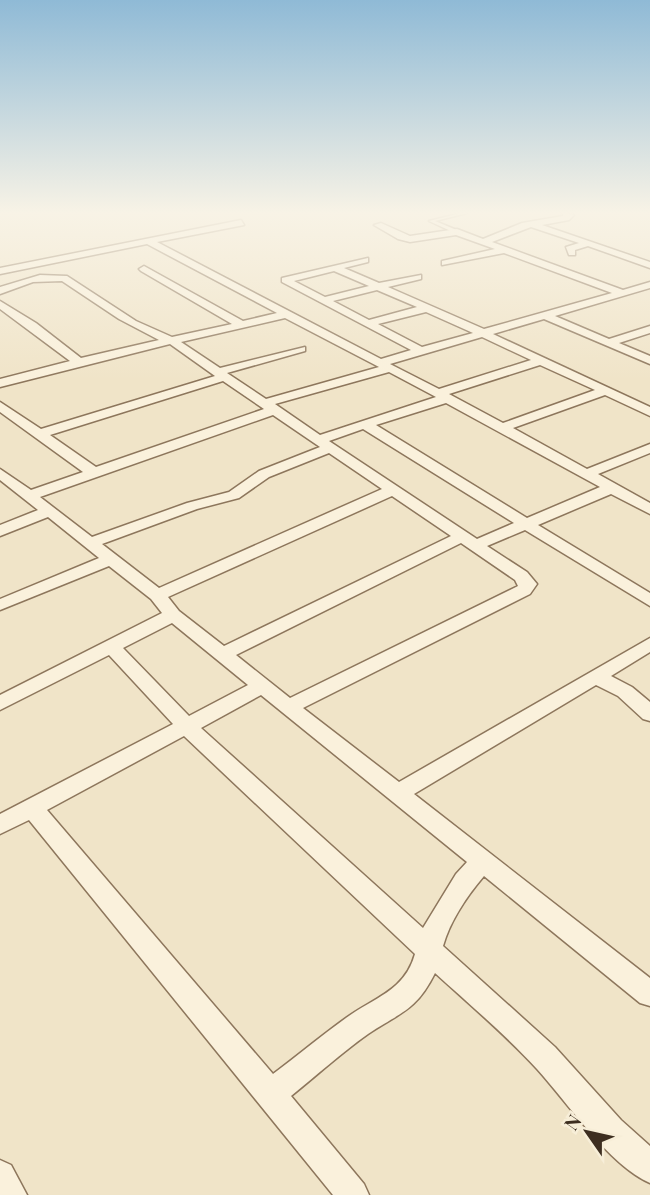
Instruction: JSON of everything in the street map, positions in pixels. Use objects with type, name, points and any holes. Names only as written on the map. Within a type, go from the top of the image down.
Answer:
[{"type":"street","points":[[144,269],[242,325]]},
{"type":"street","points":[[200,269],[385,365],[650,509]]},
{"type":"street","points":[[327,269],[285,280],[421,351]]},
{"type":"street","points":[[338,269],[483,332],[650,412]]},
{"type":"street","points":[[555,269],[622,293]]},
{"type":"street","points":[[323,300],[418,277]]},
{"type":"street","points":[[0,291],[31,281],[64,278],[127,320],[158,337],[172,341],[469,540],[521,576],[527,584],[524,590],[290,706]]},
{"type":"street","points":[[30,495],[421,351],[650,285]]},
{"type":"street","points":[[0,304],[79,362]]},
{"type":"street","points":[[369,323],[428,308]]},
{"type":"street","points":[[0,383],[287,314]]},
{"type":"street","points":[[544,315],[650,360]]},
{"type":"street","points":[[607,342],[650,329]]},
{"type":"street","points":[[39,434],[302,349]]},
{"type":"street","points":[[90,543],[192,506],[234,495],[264,474],[364,424],[540,361]]},
{"type":"street","points":[[502,428],[605,391]]},
{"type":"street","points":[[0,406],[95,473]]},
{"type":"street","points":[[364,424],[650,601]]},
{"type":"street","points":[[586,474],[650,448]]},
{"type":"street","points":[[631,456],[650,465]]},
{"type":"street","points":[[0,473],[157,595],[173,615],[484,860],[646,982]]},
{"type":"street","points":[[223,654],[469,540],[525,524],[611,488]]},
{"type":"street","points":[[157,595],[392,490]]},
{"type":"street","points":[[0,531],[50,511]]},
{"type":"street","points":[[0,605],[110,559]]},
{"type":"street","points":[[0,703],[173,615]]},
{"type":"street","points":[[399,793],[650,644]]},
{"type":"street","points":[[112,647],[186,726],[545,1057],[610,1131],[650,1167]]},
{"type":"street","points":[[595,677],[621,687],[634,696],[650,714]]},
{"type":"street","points":[[0,825],[264,685]]},
{"type":"street","points":[[32,808],[353,1195]]},
{"type":"street","points":[[271,1094],[358,1025],[400,1000],[416,983],[425,966],[435,929],[465,881],[484,860]]},
{"type":"street","points":[[0,1176],[11,1195]]}]
